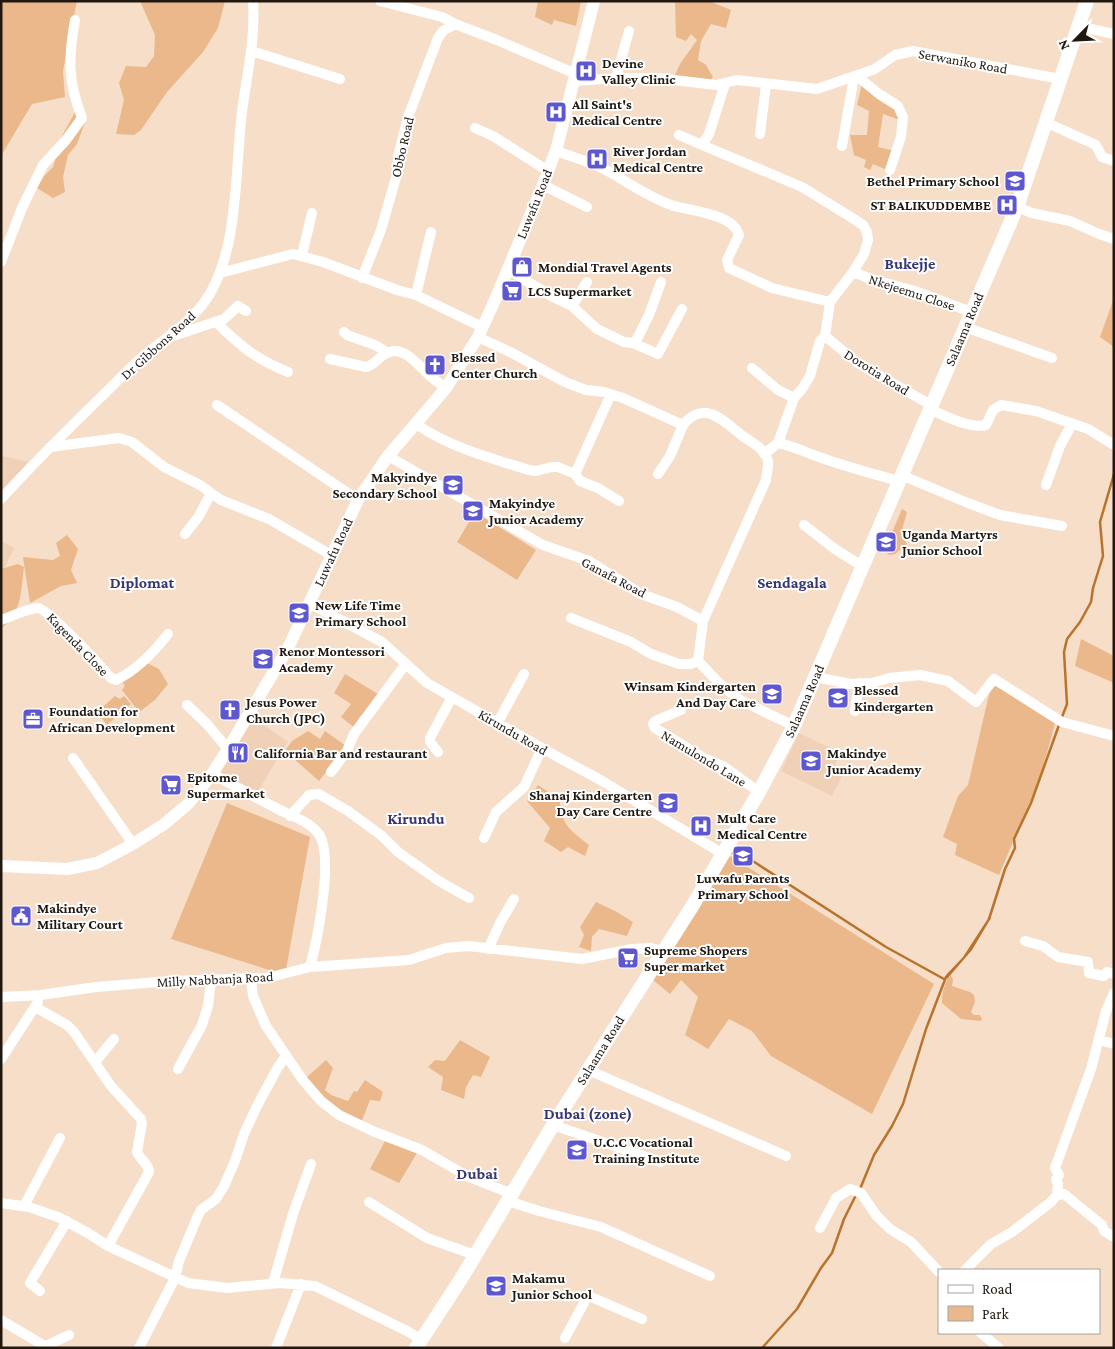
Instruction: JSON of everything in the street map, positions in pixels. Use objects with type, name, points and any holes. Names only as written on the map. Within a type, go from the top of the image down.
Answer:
[{"type":"main road","name":"Salaama Road","points":[[419,1344],[553,1125],[723,854],[794,726],[1017,207],[1087,1]]},
{"type":"street","name":"Dr Gibbons Road","points":[[1,499],[50,447],[140,360],[202,306],[212,290],[220,273],[231,226],[241,119],[252,51],[253,1]]},
{"type":"street","points":[[380,1],[442,17],[576,77]]},
{"type":"street","name":"Luwafu Road","points":[[1,866],[67,869],[97,863],[163,825],[180,811],[212,774],[288,648],[358,500],[388,456],[446,388],[467,357],[480,332],[556,151],[594,1]]},
{"type":"street","points":[[1,262],[22,208],[43,165],[66,140],[82,118],[74,97],[70,73],[70,46],[75,20]]},
{"type":"street","name":"Obbo Road","points":[[362,278],[381,230],[396,174],[398,157],[408,117],[438,38],[443,31],[455,24]]},
{"type":"street","points":[[1078,26],[1114,34]]},
{"type":"street","points":[[616,78],[629,32]]},
{"type":"street","points":[[252,51],[340,79]]},
{"type":"street","name":"Serwaniko Road","points":[[576,77],[657,78],[716,85],[737,80],[817,90],[874,69],[896,55],[913,51],[1060,78]]},
{"type":"street","points":[[842,146],[855,77],[898,106],[903,117],[901,137],[890,170]]},
{"type":"street","points":[[702,145],[709,134],[725,84]]},
{"type":"street","points":[[760,134],[766,85]]},
{"type":"street","points":[[1045,122],[1096,145],[1102,157],[1114,161]]},
{"type":"street","points":[[475,128],[493,136],[548,171]]},
{"type":"street","points":[[679,135],[802,186],[862,225],[867,232],[868,240],[864,254],[830,302],[825,336],[820,341],[810,376],[794,398],[778,443],[764,454]]},
{"type":"street","points":[[556,151],[596,165],[656,199],[673,206],[724,219],[738,231],[739,235],[727,260],[729,268],[772,288],[830,302]]},
{"type":"street","points":[[543,185],[586,207]]},
{"type":"street","points":[[1017,207],[1040,215],[1070,220],[1098,234],[1114,239]]},
{"type":"street","points":[[302,256],[312,213]]},
{"type":"street","points":[[416,295],[431,232]]},
{"type":"street","points":[[220,273],[293,254],[323,262],[362,278],[416,295],[480,332],[510,352],[565,382],[586,390],[611,394],[682,425]]},
{"type":"street","points":[[507,269],[553,297],[572,306],[597,329],[624,342],[633,343],[658,354],[682,308]]},
{"type":"street","name":"Nkejeemu Close","points":[[853,272],[915,291],[971,312]]},
{"type":"street","points":[[572,306],[587,282]]},
{"type":"street","points":[[633,343],[636,341],[649,315],[662,282]]},
{"type":"street","points":[[167,338],[224,319],[238,306],[246,311]]},
{"type":"street","points":[[216,322],[246,350],[267,364],[288,372]]},
{"type":"street","points":[[965,327],[1052,358]]},
{"type":"street","points":[[344,332],[347,335],[375,345],[388,353]]},
{"type":"street","name":"Dorotia Road","points":[[825,336],[859,364],[930,407],[963,422],[980,426],[986,425],[994,410],[1001,405],[1036,411],[1072,424]]},
{"type":"street","points":[[330,358],[366,368],[388,353],[394,352],[410,357],[425,372],[446,388]]},
{"type":"street","points":[[752,368],[778,390],[794,398]]},
{"type":"street","points":[[575,474],[611,394]]},
{"type":"street","points":[[217,405],[358,500]]},
{"type":"street","points":[[658,474],[670,456],[682,425],[700,412],[709,413],[728,422],[760,448],[768,461],[766,480],[703,621],[698,661]]},
{"type":"street","points":[[416,424],[437,437],[480,455],[529,470],[536,471],[558,467],[575,474],[580,481],[598,488],[619,501]]},
{"type":"street","points":[[1046,485],[1060,446],[1072,424],[1088,429],[1114,445]]},
{"type":"street","points":[[50,447],[119,438],[127,440],[164,466],[200,485],[221,500],[269,519],[331,555]]},
{"type":"street","points":[[778,443],[794,446],[820,458],[857,470],[900,478],[1000,515],[1062,526]]},
{"type":"street","name":"Ganafa Road","points":[[388,456],[543,545],[589,561],[641,594],[677,607],[703,621]]},
{"type":"street","points":[[185,534],[199,516],[211,493]]},
{"type":"street","points":[[804,525],[835,549],[862,566]]},
{"type":"street","name":"Kirundu Road","points":[[309,603],[382,642],[427,683],[597,778],[723,854]]},
{"type":"street","name":"Kagenda Close","points":[[1,620],[36,608],[44,609],[111,678],[116,680],[142,662],[159,646],[168,634]]},
{"type":"street","points":[[571,618],[631,642],[651,654],[679,664],[690,664],[698,661]]},
{"type":"street","points":[[698,661],[720,684],[740,700],[794,726]]},
{"type":"street","points":[[331,772],[347,751],[354,734],[406,665]]},
{"type":"street","points":[[498,722],[524,674]]},
{"type":"street","points":[[814,677],[837,682],[872,683],[889,678],[920,675],[948,681],[976,702],[994,679],[1060,721],[1114,736]]},
{"type":"street","points":[[855,711],[859,683]]},
{"type":"street","points":[[438,752],[430,742],[430,738],[452,697]]},
{"type":"street","points":[[187,705],[206,723],[228,749]]},
{"type":"street","name":"Namulondo Lane","points":[[681,710],[655,721],[653,724],[654,728],[702,757],[723,766],[759,792]]},
{"type":"street","points":[[484,838],[496,812],[524,787],[542,748]]},
{"type":"street","points":[[73,758],[133,844]]},
{"type":"street","points":[[212,774],[252,794],[315,830],[321,838],[324,845],[324,882],[321,918],[310,968]]},
{"type":"street","points":[[290,816],[309,795],[319,794],[348,811],[382,836],[398,852],[432,876],[470,898]]},
{"type":"street","points":[[488,949],[514,898]]},
{"type":"street","points":[[1025,941],[1043,946],[1058,957],[1088,962],[1089,973],[1104,976],[1107,972],[1114,974]]},
{"type":"street","name":"Milly Nabbanja Road","points":[[1,997],[41,995],[128,984],[170,981],[250,980],[310,968],[409,960],[454,947],[468,946],[582,959],[642,948],[663,951]]},
{"type":"street","points":[[250,980],[253,996],[261,1016],[286,1056],[302,1080],[321,1101],[339,1115],[375,1132],[422,1150],[460,1172],[538,1211],[601,1227],[710,1276]]},
{"type":"street","points":[[178,1069],[202,1025],[208,1006],[212,981]]},
{"type":"street","points":[[966,1269],[991,1244],[1012,1232],[1051,1202],[1057,1195],[1058,1184],[1056,1179],[1059,1175],[1055,1168],[1091,1069],[1106,1011],[1114,993]]},
{"type":"street","points":[[1,1059],[41,995]]},
{"type":"street","points":[[35,1007],[67,1025],[74,1032],[111,1086],[141,1119],[142,1128],[137,1152],[138,1156],[149,1167],[149,1172],[108,1246]]},
{"type":"street","points":[[95,1062],[114,1038]]},
{"type":"street","points":[[1099,1040],[1114,1044]]},
{"type":"street","points":[[139,1348],[175,1278],[179,1261],[197,1218],[202,1210],[216,1199],[224,1186],[257,1106],[286,1056]]},
{"type":"street","points":[[588,1070],[786,1156]]},
{"type":"street","points":[[553,1125],[661,1162]]},
{"type":"street","points":[[24,1206],[60,1138]]},
{"type":"street","points":[[273,1284],[293,1214],[311,1164]]},
{"type":"street","points":[[820,1228],[836,1198],[850,1189],[861,1193],[876,1215],[890,1229],[911,1242],[938,1271]]},
{"type":"street","points":[[1057,1195],[1064,1194],[1102,1225],[1104,1231],[1114,1237]]},
{"type":"street","points":[[1,1202],[24,1206],[66,1221],[108,1246],[175,1278],[198,1285],[227,1288],[273,1284],[315,1286],[407,1331],[419,1344]]},
{"type":"street","points":[[369,1202],[427,1238],[475,1255]]},
{"type":"street","points":[[40,1290],[30,1283],[66,1221]]},
{"type":"street","points":[[276,1348],[301,1284]]},
{"type":"street","points":[[565,1338],[589,1296],[642,1319]]},
{"type":"street","points":[[1,1320],[47,1347],[69,1335]]},
{"type":"street","points":[[982,1334],[999,1348]]},
{"type":"shaded area","points":[[1,456],[29,462],[1,492]]},
{"type":"shaded area","points":[[1,541],[14,548],[1,576]]},
{"type":"shaded area","points":[[254,718],[288,742],[258,791],[218,774]]},
{"type":"shaded area","name":"Makindye Junior Academy","points":[[799,733],[841,753],[833,769],[843,774],[832,796],[781,771]]},
{"type":"shaded area","points":[[989,917],[991,918],[972,950],[945,979],[946,975],[963,957]]},
{"type":"green space","points":[[1,1],[77,1],[63,71],[65,97],[32,104],[1,156]]},
{"type":"green space","points":[[140,1],[225,1],[218,28],[203,52],[167,92],[141,130],[134,135],[116,134],[124,100],[119,83],[126,66],[146,67],[154,56],[155,35]]},
{"type":"green space","points":[[538,1],[581,1],[576,26],[554,20],[552,25],[535,17]]},
{"type":"green space","points":[[675,1],[709,1],[731,10],[726,28],[711,24],[701,41],[698,60],[706,65],[713,77],[710,81],[674,77],[680,64],[697,40],[691,34],[686,41],[676,37]]},
{"type":"green space","points":[[862,84],[897,107],[900,120],[883,114],[878,147],[895,151],[887,170],[873,164],[870,170],[864,167],[866,160],[854,155],[850,135],[867,135],[869,111],[857,105]]},
{"type":"green space","points":[[75,112],[85,122],[77,144],[68,155],[63,177],[65,192],[53,198],[37,188],[44,176],[53,167],[62,136]]},
{"type":"green space","points":[[1114,298],[1114,347],[1100,337]]},
{"type":"green space","points":[[902,509],[907,512],[901,534],[907,544],[895,554],[889,555],[884,551]]},
{"type":"green space","points":[[475,512],[536,550],[517,580],[457,542]]},
{"type":"green space","points":[[67,535],[78,549],[71,570],[77,583],[61,586],[30,603],[23,557],[53,560],[60,556],[56,543]]},
{"type":"green space","points":[[18,564],[24,567],[17,609],[8,623],[1,628],[1,569]]},
{"type":"green space","points":[[1081,639],[1114,656],[1114,683],[1075,666]]},
{"type":"green space","points":[[145,662],[159,669],[168,684],[155,700],[139,712],[122,690],[125,686],[121,680]]},
{"type":"green space","points":[[345,674],[378,694],[366,712],[359,717],[361,721],[355,728],[341,717],[351,704],[334,693]]},
{"type":"green space","points":[[996,684],[1056,720],[1040,778],[999,875],[955,855],[957,844],[943,837],[958,796],[968,785],[990,690]]},
{"type":"green space","points":[[115,696],[120,699],[124,696],[131,704],[107,725],[97,712]]},
{"type":"green space","points":[[308,731],[320,739],[325,731],[346,746],[319,781],[285,751],[292,741]]},
{"type":"green space","points":[[538,785],[560,800],[564,821],[589,845],[585,856],[568,847],[561,852],[544,841],[550,828],[527,801]]},
{"type":"green space","points":[[227,803],[310,837],[285,975],[171,939]]},
{"type":"green space","points":[[730,856],[934,984],[872,1114],[771,1056],[752,1031],[729,1019],[708,1049],[685,1035],[698,997],[681,980],[670,994],[653,980]]},
{"type":"green space","points":[[596,902],[633,922],[627,936],[599,929],[592,937],[591,951],[579,947],[584,935],[580,927]]},
{"type":"green space","points":[[951,975],[953,980],[952,986],[974,995],[975,1002],[971,1012],[974,1015],[980,1015],[981,1021],[961,1019],[942,1003],[944,988]]},
{"type":"green space","points":[[460,1040],[490,1057],[481,1077],[473,1075],[466,1087],[464,1099],[441,1090],[443,1077],[428,1067],[435,1060],[445,1061]]},
{"type":"green space","points":[[326,1060],[333,1068],[325,1090],[331,1095],[348,1101],[354,1091],[357,1092],[365,1080],[383,1092],[380,1101],[370,1100],[361,1123],[339,1113],[306,1078]]},
{"type":"green space","points":[[385,1141],[417,1153],[399,1183],[370,1169]]},
{"type":"waterway","points":[[1062,717],[1067,704],[1064,652],[1067,639],[1080,622],[1091,602],[1093,588],[1103,556],[1100,522],[1114,474]]},
{"type":"waterway","points":[[989,919],[1005,869],[1015,848],[1014,839],[1031,803],[1059,725]]},
{"type":"waterway","points":[[730,852],[742,854],[886,947],[944,979]]},
{"type":"waterway","points":[[860,1189],[874,1155],[903,1104],[926,1029],[946,977]]},
{"type":"waterway","points":[[762,1348],[797,1309],[832,1253],[844,1219],[857,1193]]},
{"type":"place","name":"Devine Valley Clinic","points":[[586,71]]},
{"type":"place","name":"All Saint's Medical Centre","points":[[556,112]]},
{"type":"place","name":"River Jordan Medical Centre","points":[[597,159]]},
{"type":"place","name":"Bethel Primary School","points":[[1015,181]]},
{"type":"place","name":"ST BALIKUDDEMBE","points":[[1007,205]]},
{"type":"place","name":"Mondial Travel Agents","points":[[522,267]]},
{"type":"place","name":"LCS Supermarket","points":[[512,291]]},
{"type":"place","name":"Blessed Center Church","points":[[435,365]]},
{"type":"place","name":"Makyindye Secondary School","points":[[453,485]]},
{"type":"place","name":"Makyindye Junior Academy","points":[[473,511]]},
{"type":"place","name":"Uganda Martyrs Junior School","points":[[886,542]]},
{"type":"place","name":"New Life Time Primary School","points":[[299,613]]},
{"type":"place","name":"Renor Montessori Academy","points":[[263,659]]},
{"type":"place","name":"Winsam Kindergarten And Day Care","points":[[772,694]]},
{"type":"place","name":"Blessed Kindergarten","points":[[838,698]]},
{"type":"place","name":"Jesus Power Church (JPC)","points":[[230,710]]},
{"type":"place","name":"Foundation for African Development","points":[[33,719]]},
{"type":"place","name":"California Bar and restaurant","points":[[238,753]]},
{"type":"place","name":"Makindye Junior Academy","points":[[811,761]]},
{"type":"place","name":"Epitome Supermarket","points":[[171,785]]},
{"type":"place","name":"Shanaj Kindergarten Day Care Centre","points":[[668,803]]},
{"type":"place","name":"Mult Care Medical Centre","points":[[701,826]]},
{"type":"place","name":"Luwafu Parents Primary School","points":[[743,856]]},
{"type":"place","name":"Makindye Military Court","points":[[21,916]]},
{"type":"place","name":"Supreme Shopers Super market","points":[[628,958]]},
{"type":"place","name":"U.C.C Vocational Training Institute","points":[[577,1150]]},
{"type":"place","name":"Makamu Junior School","points":[[496,1286]]},
{"type":"district","name":"Bukejje","points":[[910,263]]},
{"type":"district","name":"Diplomat","points":[[142,582]]},
{"type":"district","name":"Sendagala","points":[[792,582]]},
{"type":"district","name":"Kirundu","points":[[416,818]]},
{"type":"district","name":"Dubai (zone)","points":[[588,1113]]},
{"type":"district","name":"Dubai","points":[[477,1173]]}]
